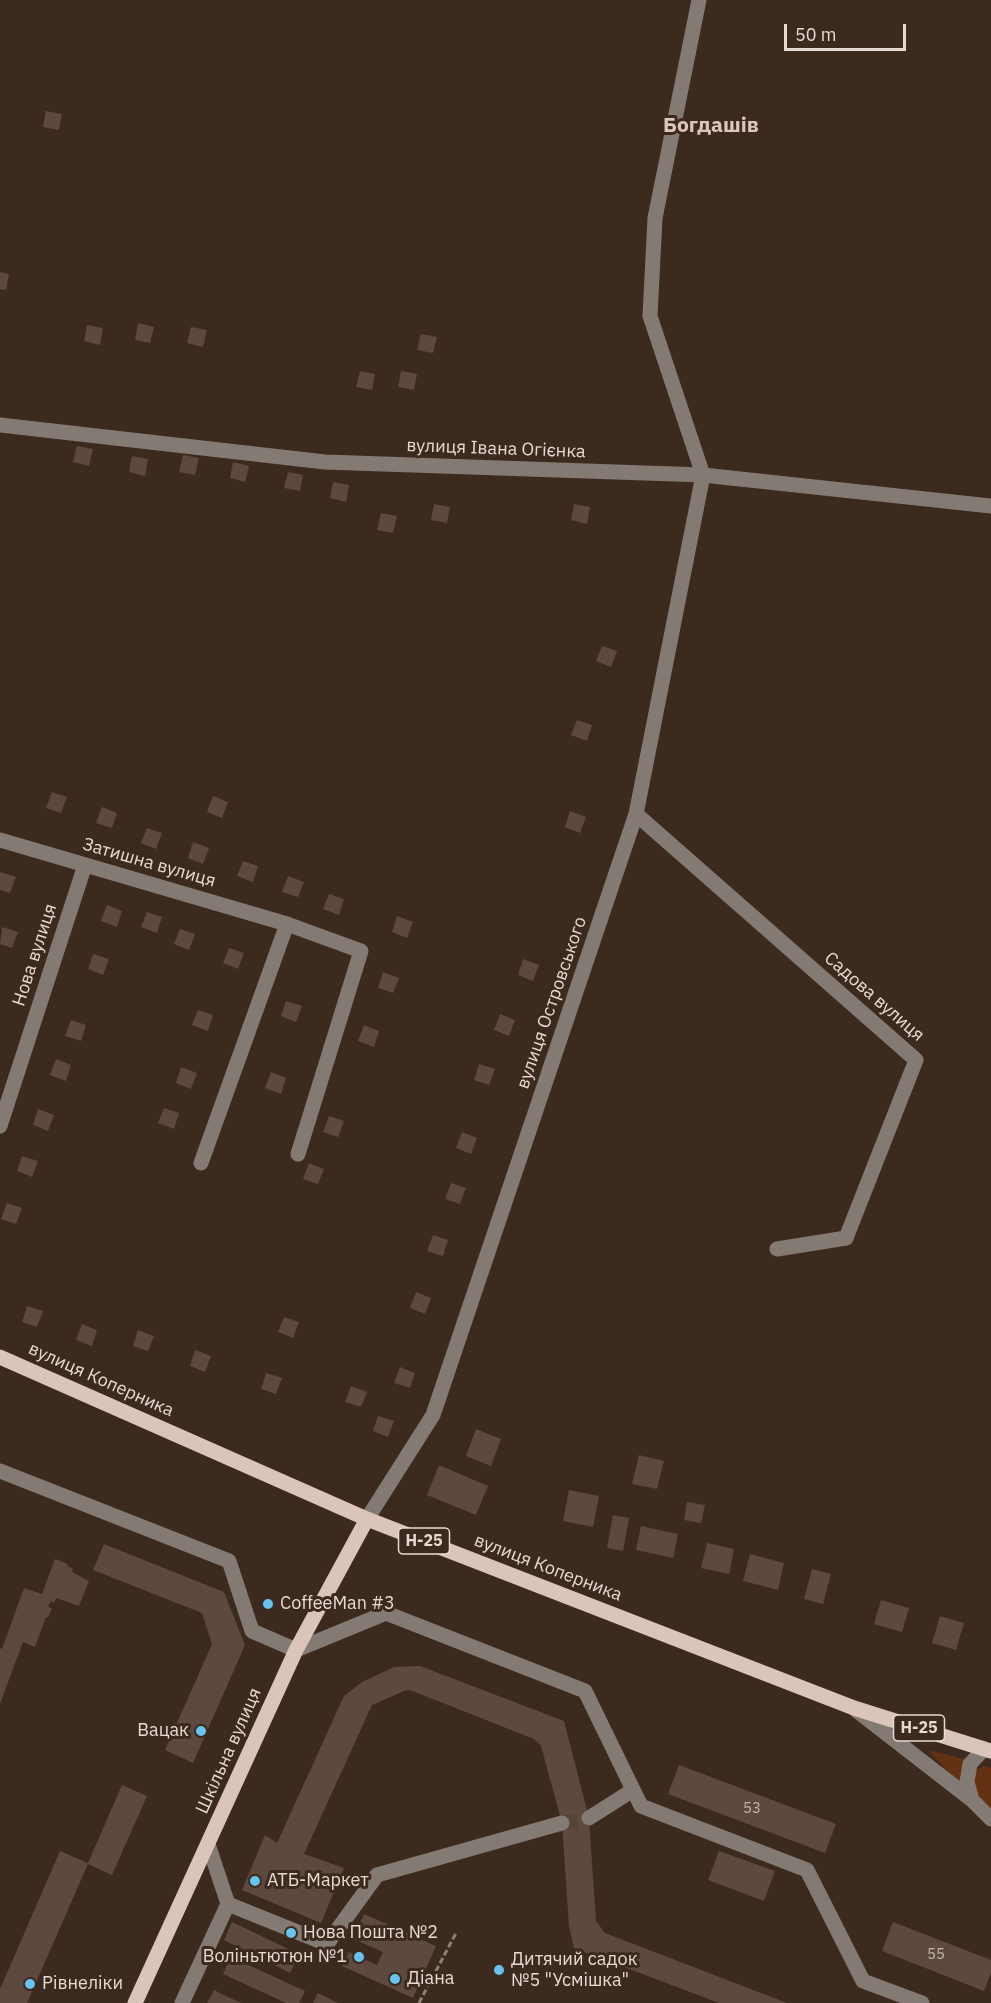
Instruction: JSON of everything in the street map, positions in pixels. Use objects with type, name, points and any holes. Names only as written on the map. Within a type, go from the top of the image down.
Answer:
[{"type":"main road","name":"вулиця Коперника","points":[[0,1357],[367,1519],[854,1708],[987,1750]]},
{"type":"main road","name":"Шкільна вулиця","points":[[135,2003],[296,1650],[367,1519]]},
{"type":"street","points":[[699,0],[655,218],[650,316],[703,475]]},
{"type":"street","name":"вулиця Івана Огієнка","points":[[0,425],[325,462],[703,475],[991,506]]},
{"type":"street","name":"вулиця Островського","points":[[367,1519],[433,1415],[636,814],[703,475]]},
{"type":"street","name":"Садова вулиця","points":[[636,814],[916,1060],[846,1238],[777,1249]]},
{"type":"street","name":"Затишна вулиця","points":[[0,840],[287,924],[361,951],[298,1154]]},
{"type":"street","name":"Нова вулиця","points":[[0,1126],[85,865]]},
{"type":"street","points":[[201,1163],[287,924]]},
{"type":"street","points":[[0,1471],[228,1561],[252,1631],[296,1650],[386,1613],[585,1691],[641,1806],[807,1870],[863,1981],[922,2003]]},
{"type":"street","points":[[854,1708],[972,1800],[991,1819]]},
{"type":"street","points":[[972,1800],[967,1782],[970,1764],[987,1750]]},
{"type":"street","points":[[589,1818],[633,1790]]},
{"type":"street","points":[[228,1904],[327,1944],[377,1875],[562,1823]]},
{"type":"street","points":[[182,2003],[228,1904],[208,1844]]},
{"type":"path","points":[[419,2003],[456,1933]]},
{"type":"shaded area","points":[[928,1750],[972,1761],[960,1785]]},
{"type":"shaded area","points":[[983,1766],[991,1768],[991,1810],[980,1799],[974,1782],[976,1771]]},
{"type":"building","points":[[46,111],[62,114],[59,130],[43,127]]},
{"type":"building","points":[[0,272],[9,274],[6,290],[0,289]]},
{"type":"building","points":[[138,323],[154,327],[150,343],[135,340]]},
{"type":"building","points":[[87,325],[103,328],[100,345],[84,341]]},
{"type":"building","points":[[191,327],[207,330],[203,347],[187,343]]},
{"type":"building","points":[[421,334],[437,337],[433,353],[417,350]]},
{"type":"building","points":[[360,371],[375,374],[372,390],[356,387]]},
{"type":"building","points":[[401,371],[417,374],[414,390],[398,387]]},
{"type":"building","points":[[77,446],[93,449],[89,466],[73,462]]},
{"type":"building","points":[[183,455],[199,458],[195,475],[179,472]]},
{"type":"building","points":[[132,456],[148,459],[145,476],[129,472]]},
{"type":"building","points":[[233,462],[249,466],[245,482],[230,478]]},
{"type":"building","points":[[288,472],[303,475],[300,491],[284,488]]},
{"type":"building","points":[[333,482],[349,485],[346,502],[330,498]]},
{"type":"building","points":[[434,504],[450,507],[447,523],[431,520]]},
{"type":"building","points":[[574,504],[590,507],[587,524],[571,520]]},
{"type":"building","points":[[381,513],[397,516],[393,533],[377,530]]},
{"type":"building","points":[[602,646],[617,651],[611,667],[596,661]]},
{"type":"building","points":[[577,720],[592,725],[587,741],[571,735]]},
{"type":"building","points":[[52,792],[67,797],[61,813],[46,808]]},
{"type":"building","points":[[213,796],[228,802],[222,818],[207,812]]},
{"type":"building","points":[[102,807],[117,813],[112,828],[96,823]]},
{"type":"building","points":[[570,811],[586,817],[580,833],[565,827]]},
{"type":"building","points":[[147,828],[162,833],[156,849],[141,843]]},
{"type":"building","points":[[193,842],[209,848],[203,864],[188,858]]},
{"type":"building","points":[[243,861],[258,866],[253,882],[237,876]]},
{"type":"building","points":[[0,872],[16,877],[10,893],[0,890]]},
{"type":"building","points":[[288,876],[304,882],[298,897],[282,892]]},
{"type":"building","points":[[329,894],[344,899],[339,915],[323,909]]},
{"type":"building","points":[[107,905],[122,911],[117,927],[101,921]]},
{"type":"building","points":[[147,912],[162,917],[157,933],[141,927]]},
{"type":"building","points":[[397,916],[413,922],[407,938],[392,932]]},
{"type":"building","points":[[2,927],[18,932],[12,948],[0,944]]},
{"type":"building","points":[[180,929],[195,934],[189,950],[174,944]]},
{"type":"building","points":[[229,948],[244,953],[238,969],[223,963]]},
{"type":"building","points":[[93,954],[109,959],[103,975],[88,969]]},
{"type":"building","points":[[523,959],[539,965],[533,981],[518,975]]},
{"type":"building","points":[[383,972],[399,978],[393,993],[378,988]]},
{"type":"building","points":[[286,1001],[302,1006],[296,1022],[281,1016]]},
{"type":"building","points":[[198,1010],[213,1015],[208,1031],[192,1025]]},
{"type":"building","points":[[500,1014],[515,1020],[509,1036],[494,1030]]},
{"type":"building","points":[[71,1020],[86,1025],[81,1041],[65,1036]]},
{"type":"building","points":[[364,1025],[379,1031],[374,1047],[358,1041]]},
{"type":"building","points":[[56,1059],[71,1065],[66,1081],[50,1075]]},
{"type":"building","points":[[479,1064],[495,1069],[489,1085],[474,1080]]},
{"type":"building","points":[[181,1067],[197,1073],[191,1089],[176,1083]]},
{"type":"building","points":[[271,1072],[286,1078],[281,1094],[265,1088]]},
{"type":"building","points":[[164,1108],[179,1113],[174,1129],[158,1123]]},
{"type":"building","points":[[38,1109],[54,1115],[48,1131],[33,1125]]},
{"type":"building","points":[[329,1116],[344,1121],[338,1137],[323,1132]]},
{"type":"building","points":[[462,1132],[477,1138],[471,1154],[456,1148]]},
{"type":"building","points":[[22,1156],[38,1161],[32,1177],[17,1171]]},
{"type":"building","points":[[309,1163],[324,1169],[318,1184],[303,1179]]},
{"type":"building","points":[[451,1183],[466,1188],[460,1204],[445,1199]]},
{"type":"building","points":[[7,1203],[22,1208],[16,1224],[1,1219]]},
{"type":"building","points":[[433,1235],[448,1240],[443,1256],[427,1251]]},
{"type":"building","points":[[416,1292],[431,1298],[425,1314],[410,1308]]},
{"type":"building","points":[[27,1306],[43,1311],[37,1327],[22,1322]]},
{"type":"building","points":[[284,1317],[299,1322],[293,1338],[278,1332]]},
{"type":"building","points":[[82,1324],[97,1330],[92,1346],[76,1340]]},
{"type":"building","points":[[138,1330],[154,1336],[148,1351],[133,1346]]},
{"type":"building","points":[[195,1350],[211,1356],[205,1372],[190,1366]]},
{"type":"building","points":[[400,1367],[415,1373],[410,1388],[394,1383]]},
{"type":"building","points":[[266,1373],[282,1378],[276,1394],[261,1389]]},
{"type":"building","points":[[351,1386],[367,1392],[361,1407],[345,1402]]},
{"type":"building","points":[[378,1416],[394,1421],[388,1437],[373,1431]]},
{"type":"building","points":[[476,1429],[501,1439],[491,1466],[466,1456]]},
{"type":"building","points":[[639,1455],[664,1461],[657,1489],[632,1484]]},
{"type":"building","points":[[439,1465],[488,1486],[476,1515],[427,1495]]},
{"type":"building","points":[[569,1490],[599,1496],[593,1527],[563,1521]]},
{"type":"building","points":[[687,1502],[705,1505],[701,1523],[684,1520]]},
{"type":"building","points":[[613,1515],[629,1518],[623,1551],[607,1548]]},
{"type":"building","points":[[641,1526],[678,1534],[673,1558],[636,1550]]},
{"type":"building","points":[[707,1543],[734,1549],[729,1574],[701,1568]]},
{"type":"building","points":[[104,1544],[224,1592],[245,1645],[193,1763],[165,1750],[212,1644],[202,1613],[93,1570]]},
{"type":"building","points":[[750,1554],[784,1563],[778,1590],[743,1581]]},
{"type":"building","points":[[55,1559],[68,1564],[67,1566],[73,1569],[72,1572],[89,1581],[79,1606],[56,1598],[54,1603],[51,1601],[48,1607],[52,1608],[48,1618],[46,1617],[35,1647],[23,1642],[0,1704],[0,1648],[2,1649],[24,1588],[42,1594]]},
{"type":"building","points":[[812,1569],[831,1574],[823,1604],[804,1599]]},
{"type":"building","points":[[881,1600],[909,1608],[902,1632],[874,1624]]},
{"type":"building","points":[[940,1616],[964,1623],[956,1650],[932,1643]]},
{"type":"building","points":[[420,1666],[564,1721],[589,1818],[596,1921],[605,1933],[787,2003],[719,2003],[574,1948],[569,1926],[562,1823],[541,1746],[534,1739],[410,1690],[372,1705],[304,1854],[344,1868],[321,1923],[242,1890],[265,1835],[277,1843],[344,1696],[362,1682],[394,1667]]},
{"type":"building","points":[[679,1765],[836,1824],[825,1853],[668,1794]]},
{"type":"building","points":[[122,1785],[147,1796],[112,1875],[88,1864],[27,2003],[0,2003],[0,1989],[60,1851],[88,1863]]},
{"type":"building","points":[[719,1851],[775,1871],[764,1901],[708,1880]]},
{"type":"building","points":[[364,1914],[436,1946],[413,1998],[342,1966],[349,1952],[377,1965],[383,1952],[353,1939]]},
{"type":"building","points":[[232,1922],[299,1954],[290,1973],[224,1940]]},
{"type":"building","points":[[893,1922],[991,1960],[991,1973],[984,1991],[882,1951]]},
{"type":"building","points":[[231,1957],[305,1991],[299,2003],[286,2003],[223,1974]]},
{"type":"building","points":[[214,1990],[224,1995],[241,2003],[207,2003]]},
{"type":"building","points":[[318,1993],[338,2003],[313,2003]]},
{"type":"tunnel","points":[[562,1823],[589,1818]]},
{"type":"place","name":"CoffeeMan #3","points":[[268,1604]]},
{"type":"place","name":"Вацак","points":[[201,1731]]},
{"type":"place","name":"АТБ-Маркет","points":[[255,1881]]},
{"type":"place","name":"Нова Пошта №2","points":[[291,1933]]},
{"type":"place","name":"Воліньтютюн №1","points":[[359,1957]]},
{"type":"place","name":"Дитячий садок №5 \"Усмішка\"","points":[[499,1970]]},
{"type":"place","name":"Дiана","points":[[395,1979]]},
{"type":"place","name":"Рівнеліки","points":[[30,1984]]},
{"type":"district","name":"Богдашів","points":[[711,126]]}]
